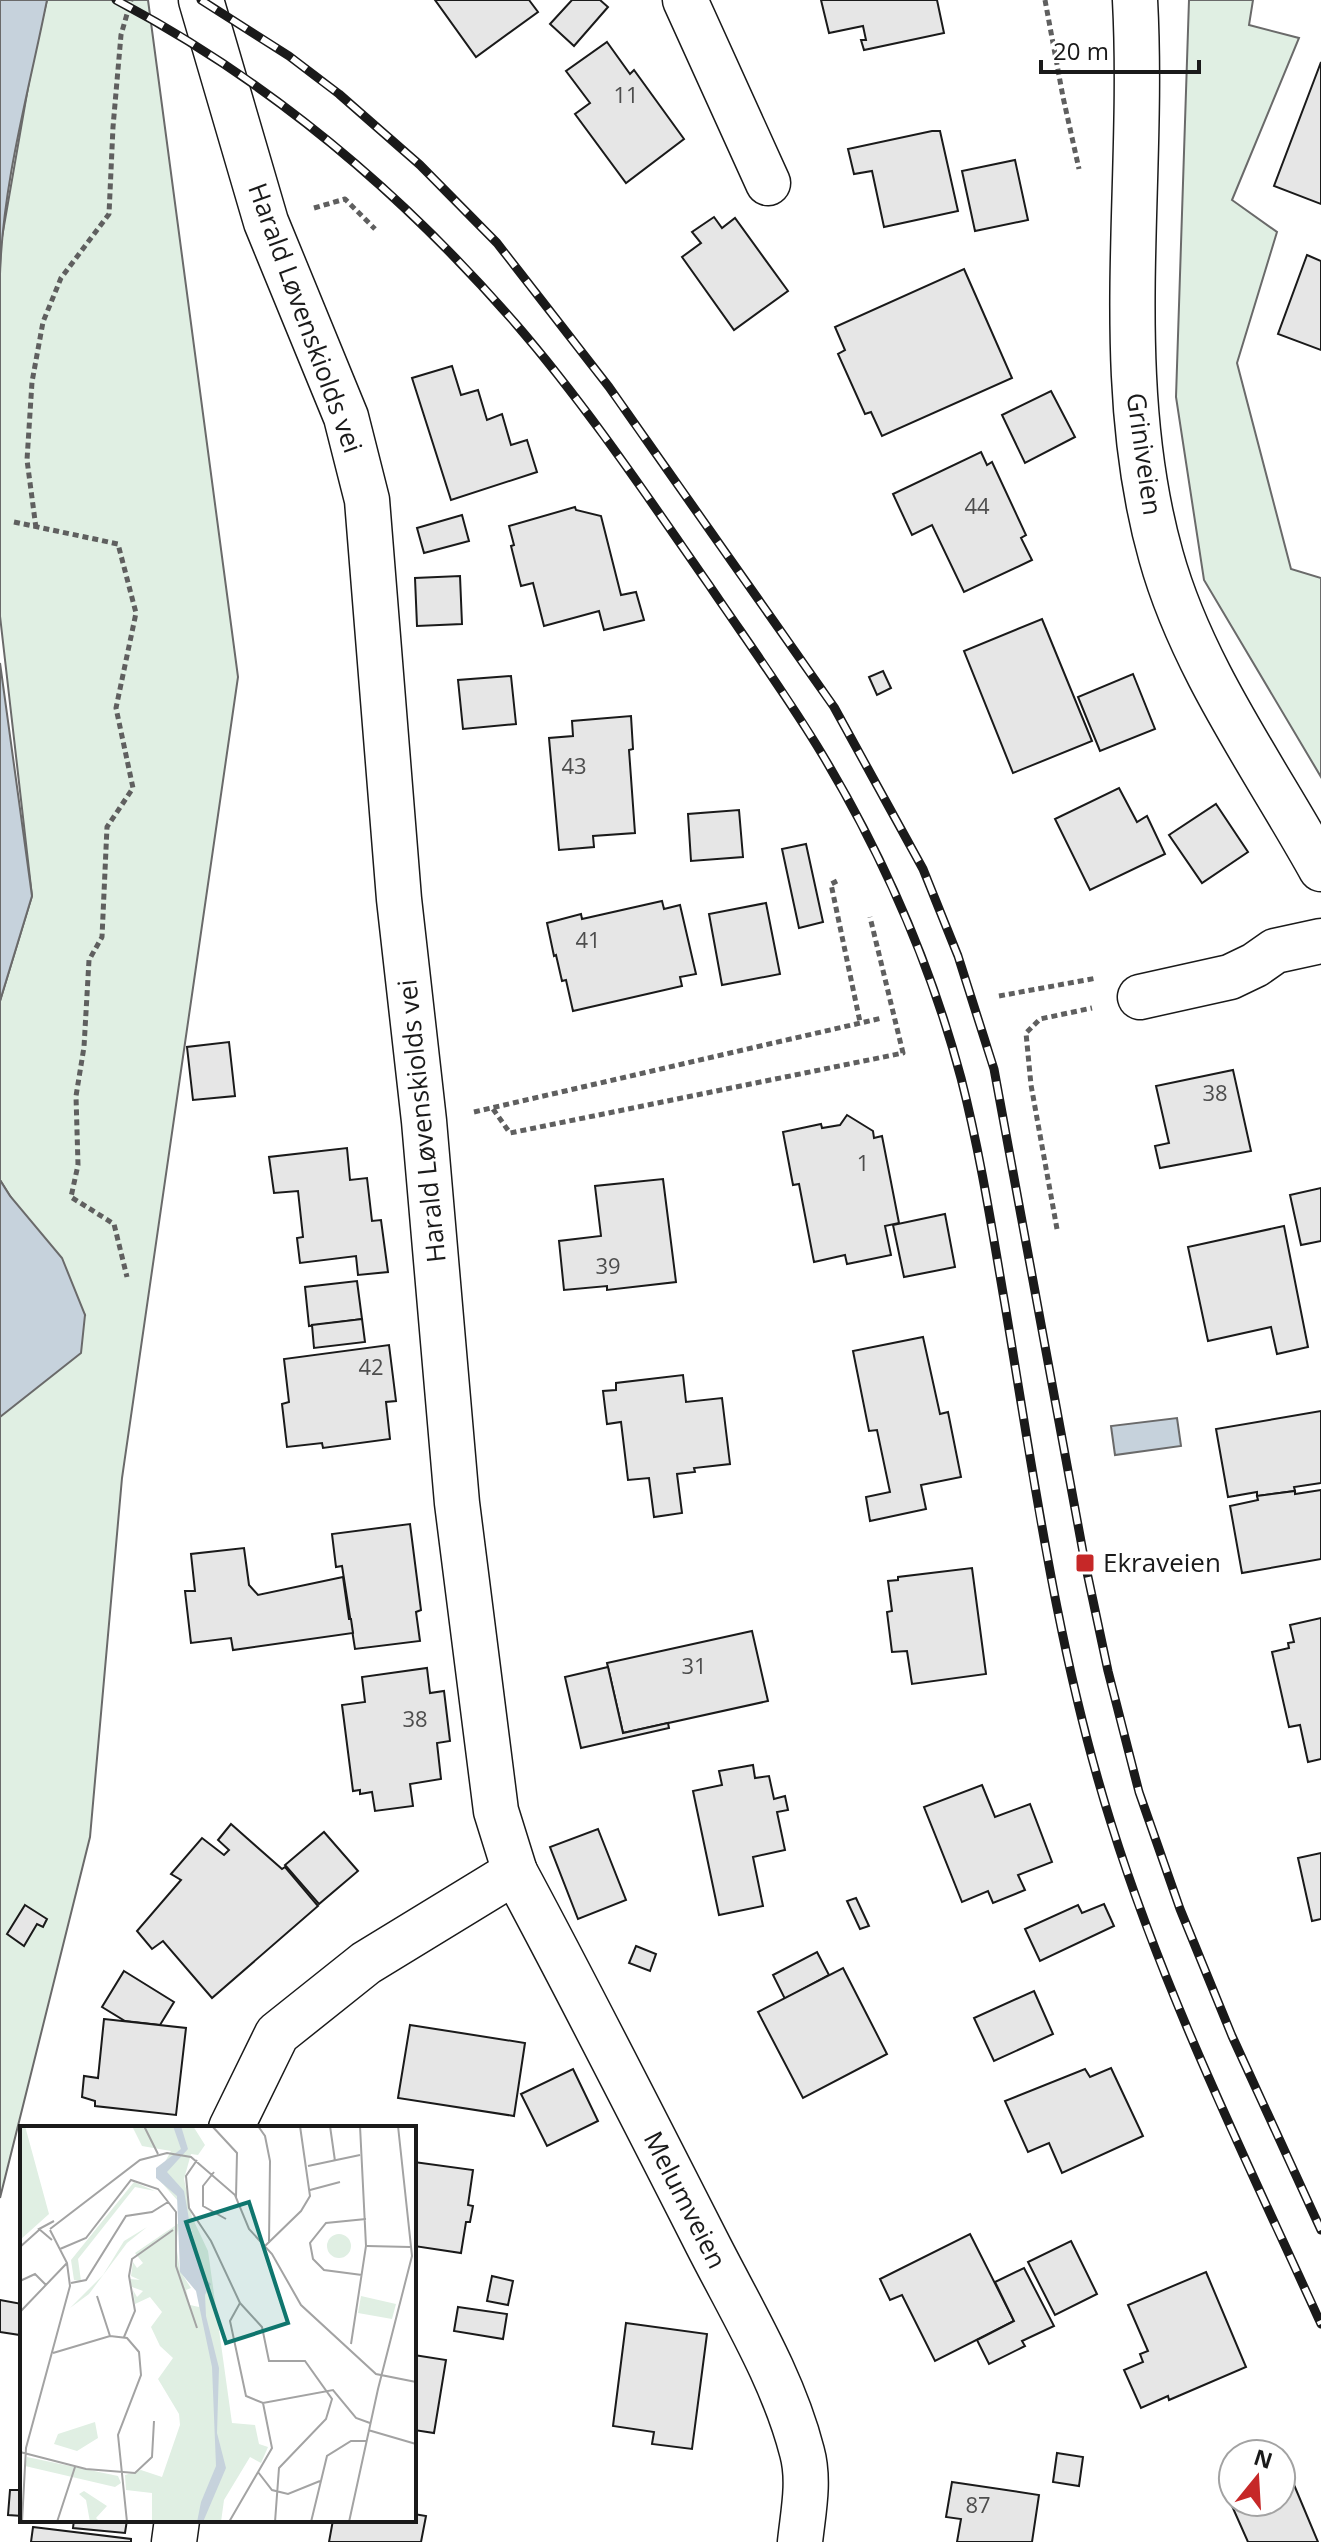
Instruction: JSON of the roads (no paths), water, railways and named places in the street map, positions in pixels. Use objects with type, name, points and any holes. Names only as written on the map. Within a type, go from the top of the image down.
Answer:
[{"type":"street","name":"Harald Løvenskiolds vei","points":[[201,0],[266,222],[346,417],[367,500],[399,899],[424,1121],[465,1570],[496,1811],[515,1872]]},
{"type":"street","points":[[685,0],[768,183]]},
{"type":"street","name":"Griniveien","points":[[1135,0],[1138,73],[1132,329],[1135,395],[1150,514],[1161,557],[1196,647],[1321,869]]},
{"type":"street","points":[[1140,997],[1230,977],[1275,951],[1321,941]]},
{"type":"street","points":[[232,2126],[277,2034],[366,1963],[515,1872]]},
{"type":"street","name":"Melumveien","points":[[515,1872],[685,2199],[791,2416],[803,2455],[806,2493],[800,2542]]},
{"type":"street","points":[[174,2542],[177,2522]]},
{"type":"railway","points":[[116,0],[227,66],[330,143],[426,229],[515,323],[591,418],[709,585],[809,732],[865,831],[920,952],[961,1078],[985,1191],[1062,1631],[1092,1760],[1111,1823],[1181,2014],[1321,2324]]},
{"type":"railway","points":[[201,0],[289,56],[339,94],[420,165],[497,243],[609,387],[834,707],[923,869],[958,956],[994,1069],[1085,1563],[1108,1671],[1139,1792],[1180,1909],[1232,2036],[1321,2230]]},
{"type":"place","name":"Ekraveien","points":[[1085,1563]]}]
